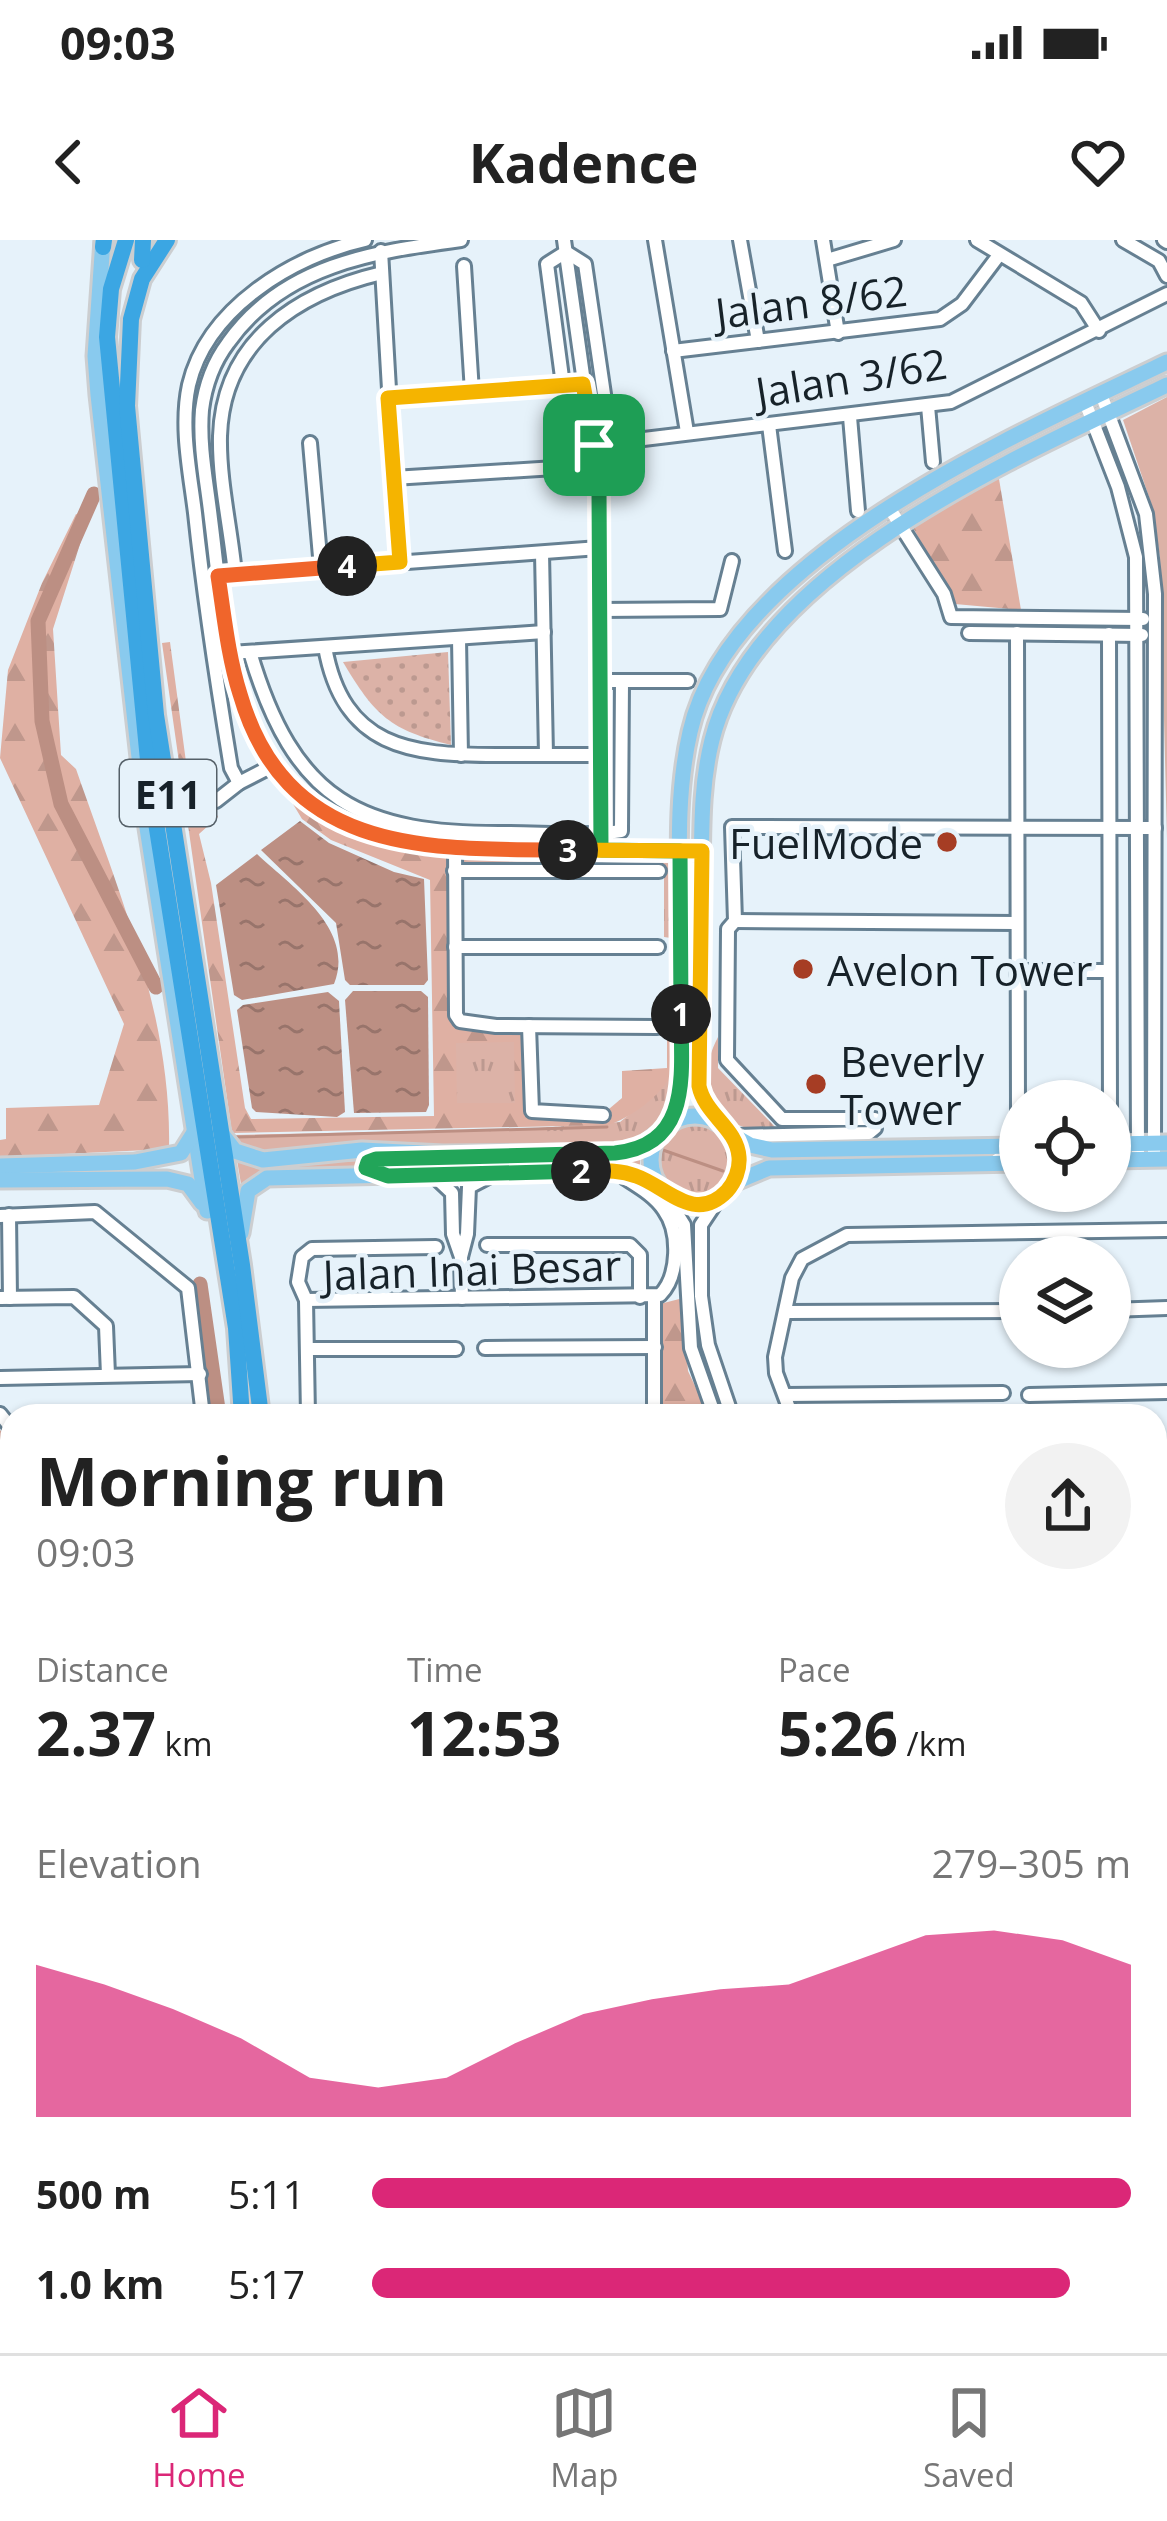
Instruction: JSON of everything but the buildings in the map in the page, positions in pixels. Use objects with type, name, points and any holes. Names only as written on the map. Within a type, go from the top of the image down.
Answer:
[{"type":"highway","name":"E11","points":[[126,240],[111,290],[107,337],[123,510],[151,791],[236,1328],[241,1404]]},
{"type":"highway","points":[[131,319],[129,298],[147,240]]},
{"type":"highway","points":[[131,319],[142,279],[166,240]]},
{"type":"highway","name":"E11","points":[[131,319],[128,406],[156,715],[259,1404]]},
{"type":"highway","points":[[207,1211],[236,1328]]},
{"type":"main road","points":[[103,242],[95,356],[98,394],[145,808],[207,1211]]},
{"type":"main road","points":[[661,1188],[650,1156],[668,1126],[682,1087],[682,771],[700,701],[727,652],[786,584],[890,509],[972,458],[1167,362]]},
{"type":"main road","points":[[733,1183],[739,1157],[727,1130],[704,1103],[699,1086],[702,851],[706,764],[713,734],[743,670],[769,633],[808,593],[903,525],[979,475],[1167,385]]},
{"type":"main road","points":[[218,1126],[236,1151],[263,1160],[362,1150],[622,1152],[643,1146],[688,1117],[761,1148],[779,1150],[999,1151]]},
{"type":"main road","points":[[0,1180],[29,1172],[169,1158],[188,1147],[194,1131]]},
{"type":"main road","points":[[388,1176],[368,1171],[368,1162],[443,1154]]},
{"type":"main road","points":[[242,1265],[243,1204],[255,1183],[267,1178],[610,1171],[696,1204],[719,1198],[733,1183],[769,1168],[999,1161]]},
{"type":"main road","points":[[0,1166],[180,1181],[195,1192],[207,1211]]},
{"type":"street","points":[[239,783],[231,768],[212,658],[186,438],[190,383],[208,342],[297,263],[365,240]]},
{"type":"street","points":[[461,240],[342,261],[261,297],[212,370],[205,389],[201,441],[240,697],[256,736],[312,802],[382,838],[454,850],[702,851]]},
{"type":"street","points":[[655,240],[687,432]]},
{"type":"street","points":[[740,240],[758,340]]},
{"type":"street","points":[[823,240],[838,333]]},
{"type":"street","points":[[826,260],[894,240]]},
{"type":"street","points":[[976,240],[1082,303],[1099,331]]},
{"type":"street","points":[[1123,240],[1159,261],[1167,276]]},
{"type":"street","points":[[565,246],[594,445],[601,610],[601,850]]},
{"type":"street","points":[[563,385],[547,264],[565,246]]},
{"type":"street","points":[[565,246],[585,264],[611,442]]},
{"type":"street","points":[[381,251],[400,562]]},
{"type":"street","name":"Jalan 8/62","points":[[674,351],[940,319],[962,304],[999,255]]},
{"type":"street","points":[[464,266],[472,392]]},
{"type":"street","points":[[235,574],[220,440],[232,376],[261,333],[286,311],[344,282],[382,273]]},
{"type":"street","name":"Jalan 3/62","points":[[594,445],[951,402],[1167,293]]},
{"type":"street","points":[[388,398],[583,384]]},
{"type":"street","points":[[1093,398],[1146,514],[1155,619],[1153,1151]]},
{"type":"street","points":[[928,406],[933,462]]},
{"type":"street","points":[[850,417],[858,511]]},
{"type":"street","points":[[1101,417],[1136,556],[1136,827],[1153,1151]]},
{"type":"street","points":[[769,425],[784,551]]},
{"type":"street","points":[[201,441],[220,440]]},
{"type":"street","points":[[310,443],[321,568]]},
{"type":"street","points":[[393,478],[571,467]]},
{"type":"street","points":[[890,509],[944,594],[951,617],[1155,619]]},
{"type":"street","points":[[196,526],[212,525]]},
{"type":"street","points":[[218,576],[599,548]]},
{"type":"street","points":[[542,553],[546,755]]},
{"type":"street","points":[[601,610],[720,610],[732,561]]},
{"type":"street","points":[[230,652],[544,632]]},
{"type":"street","points":[[969,633],[1155,635]]},
{"type":"street","points":[[1016,633],[1019,1080]]},
{"type":"street","points":[[1109,634],[1110,1080]]},
{"type":"street","points":[[458,639],[461,755]]},
{"type":"street","points":[[325,647],[338,692],[376,734],[402,748],[431,755],[601,755]]},
{"type":"street","points":[[250,652],[265,702],[287,745],[324,788],[377,818],[430,833],[623,829],[622,681]]},
{"type":"street","points":[[601,681],[688,681]]},
{"type":"street","points":[[216,801],[276,764]]},
{"type":"street","points":[[312,802],[324,788]]},
{"type":"street","points":[[727,1130],[764,1138],[793,1133],[869,1133],[875,1128],[875,1119],[782,1119],[727,1060],[728,929],[735,921],[733,827],[1155,827]]},
{"type":"street","points":[[454,850],[457,1019],[529,1026],[657,1027]]},
{"type":"street","points":[[454,871],[659,871]]},
{"type":"street","points":[[735,921],[1016,923]]},
{"type":"street","points":[[455,947],[658,946]]},
{"type":"street","points":[[1018,971],[1109,971]]},
{"type":"street","points":[[529,1026],[532,1111],[603,1114]]},
{"type":"street","name":"Jalan Inai Besar","points":[[308,1404],[306,1300],[647,1297],[665,1292],[672,1275],[669,1220],[649,1194],[610,1171]]},
{"type":"street","points":[[460,1223],[469,1187],[491,1175]]},
{"type":"street","points":[[436,1177],[451,1189],[460,1223],[462,1298]]},
{"type":"street","points":[[661,1188],[684,1225],[691,1348],[711,1404]]},
{"type":"street","points":[[719,1198],[701,1225],[701,1287],[708,1346],[728,1404]]},
{"type":"street","points":[[108,1376],[106,1326],[74,1297],[5,1298],[4,1215],[95,1212],[188,1288],[201,1404]]},
{"type":"street","points":[[788,1404],[775,1357],[792,1278],[802,1259],[847,1235],[1167,1230]]},
{"type":"street","points":[[487,1245],[630,1245],[640,1255],[655,1347],[654,1404]]},
{"type":"street","points":[[306,1300],[298,1282],[298,1261],[312,1249],[436,1246]]},
{"type":"street","points":[[1131,1309],[1167,1308]]},
{"type":"street","points":[[786,1312],[999,1312]]},
{"type":"street","points":[[485,1348],[655,1347]]},
{"type":"street","points":[[307,1349],[456,1348]]},
{"type":"street","points":[[0,1378],[200,1373]]},
{"type":"street","points":[[1029,1395],[1167,1392]]},
{"type":"street","points":[[785,1395],[1003,1393]]},
{"type":"green space","points":[[1167,397],[1167,839],[1160,558],[1152,506],[1123,420]]},
{"type":"green space","points":[[998,473],[1021,610],[955,604],[912,526]]},
{"type":"green space","points":[[76,514],[88,519],[53,629],[61,755],[76,769],[140,956],[162,1051],[169,1149],[0,1157],[0,1140],[6,1139],[6,1108],[99,1105],[124,1024],[0,758],[8,670]]},
{"type":"green space","points":[[170,642],[192,807],[209,799],[218,817],[199,834],[211,883],[245,1108],[251,1119],[434,1116],[430,880],[331,840],[302,819],[293,804],[302,794],[340,822],[453,851],[454,1026],[529,1026],[530,1115],[603,1114],[622,1098],[622,1071],[667,1068],[667,1034],[672,1034],[672,1071],[660,1091],[635,1112],[608,1125],[232,1133],[162,643]],"holes":[[[514,1042],[515,1103],[457,1103],[456,1043]]]},
{"type":"green space","points":[[448,652],[451,745],[386,718],[343,662]]},
{"type":"green space","points":[[672,855],[678,1094],[667,1116],[632,1145],[559,1149],[414,1145],[258,1155],[235,1142],[230,1131],[235,1135],[525,1129],[620,1122],[672,1073],[671,938],[664,937],[664,866],[463,867],[461,859]]},
{"type":"green space","points":[[718,1037],[718,1068],[779,1131],[740,1126],[716,1106],[707,1075]]},
{"type":"green space","points":[[456,1042],[515,1042],[515,1103],[456,1103]]},
{"type":"green space","points":[[694,1124],[719,1135],[730,1160],[719,1185],[694,1196],[669,1185],[658,1160],[669,1135]]},
{"type":"green space","points":[[640,1153],[640,1172],[626,1166],[371,1166],[378,1162],[627,1158]]},
{"type":"green space","points":[[237,1160],[258,1164],[361,1161],[361,1170],[242,1190]]},
{"type":"green space","points":[[683,1298],[688,1371],[703,1404],[659,1404],[660,1304]]},
{"type":"water","points":[[300,821],[329,843],[394,872],[424,879],[428,980],[424,985],[350,985],[345,980],[336,923],[261,850]]},
{"type":"water","points":[[257,854],[303,895],[329,927],[338,964],[334,984],[242,1000],[234,995],[216,885]]},
{"type":"water","points":[[353,991],[421,991],[428,997],[426,1112],[354,1113],[345,1000]]},
{"type":"water","points":[[328,992],[339,1001],[345,1112],[337,1117],[256,1112],[237,1010],[243,1005]]},
{"type":"waterway","points":[[94,494],[38,621],[42,721],[61,804],[156,987]]},
{"type":"waterway","points":[[237,1137],[607,1127]]},
{"type":"waterway","points":[[660,1149],[723,1171]]},
{"type":"waterway","points":[[200,1284],[217,1404]]},
{"type":"place","name":"FuelMode","points":[[947,842]]},
{"type":"place","name":"Avelon Tower","points":[[803,969]]},
{"type":"place","name":"Beverly Tower","points":[[816,1084]]},
{"type":"route","points":[[594,445],[583,384],[388,398],[400,562],[218,576],[240,697],[256,736],[296,788],[340,820],[400,843],[454,850],[621,851],[680,851],[702,851],[699,1086],[704,1103],[729,1132],[739,1157],[733,1183],[708,1203],[684,1203],[657,1184],[620,1172],[388,1176],[366,1168],[376,1159],[443,1154],[627,1152],[643,1146],[673,1122],[682,1087],[680,851],[601,850],[599,490],[594,445]]}]
